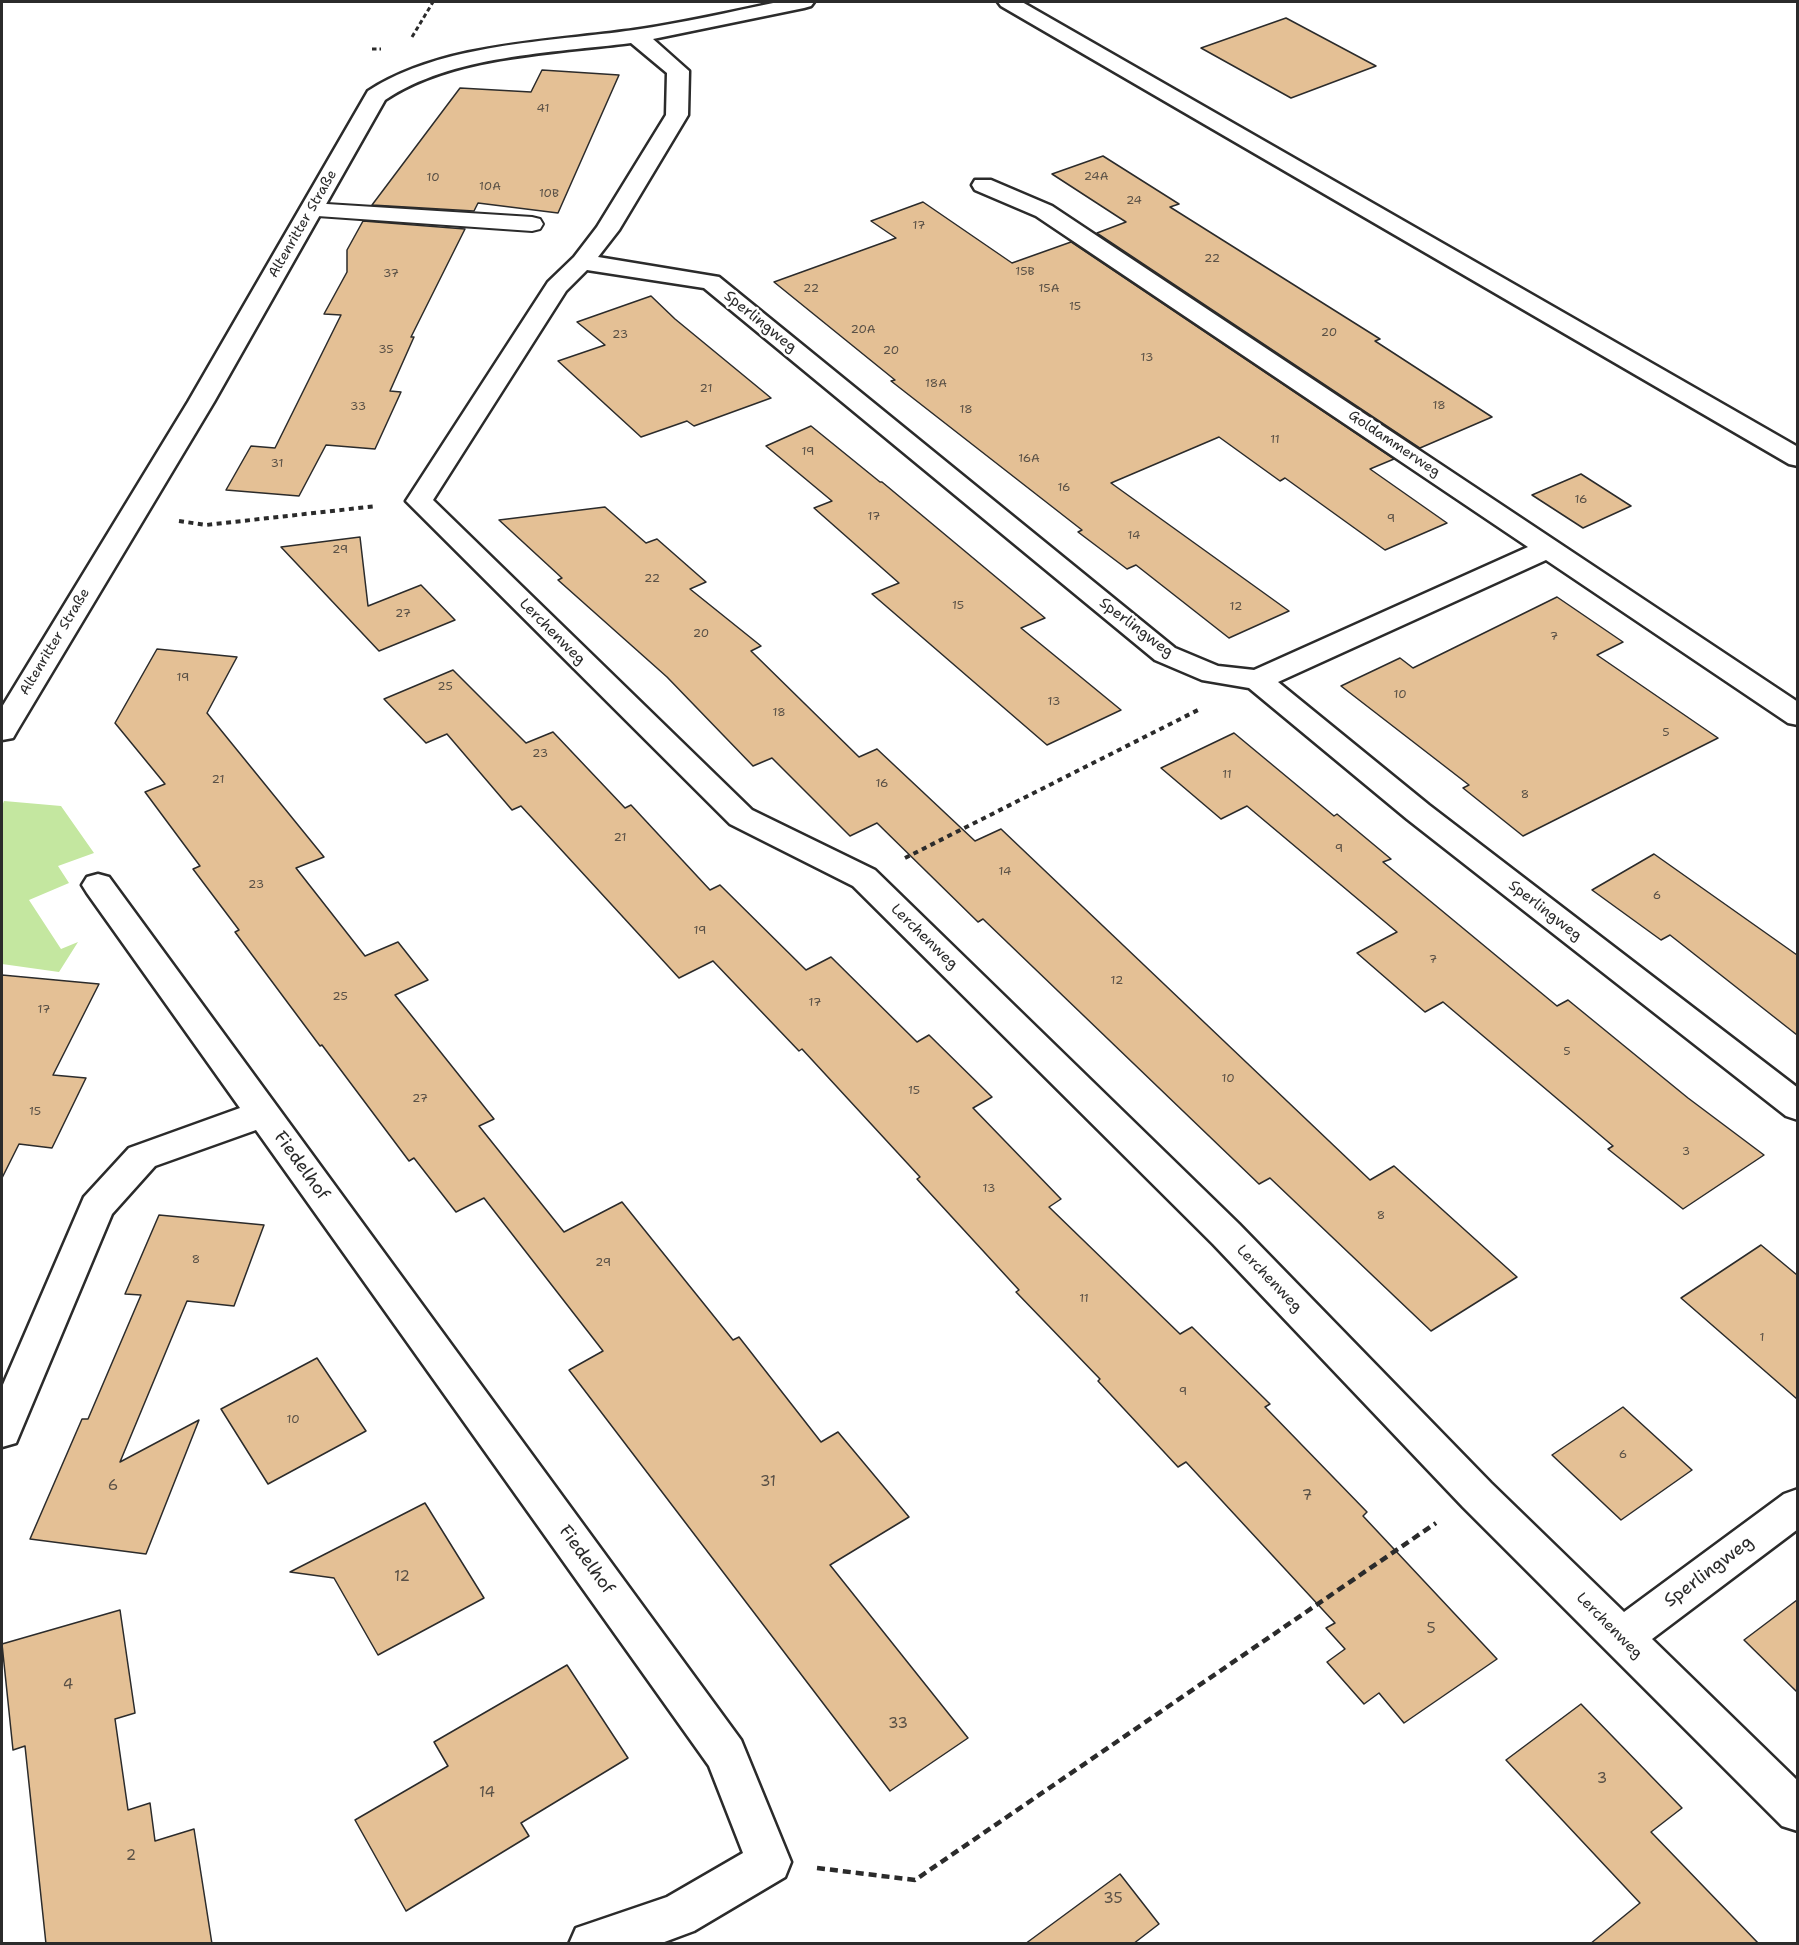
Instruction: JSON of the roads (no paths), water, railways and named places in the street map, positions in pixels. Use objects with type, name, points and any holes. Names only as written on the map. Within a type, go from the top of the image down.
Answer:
[{"type":"street","name":"Altenritter Straße","points":[[2,731],[201,402],[376,96],[385,87],[443,66],[636,36],[804,2]]},
{"type":"street","points":[[1008,2],[1797,458]]},
{"type":"street","points":[[582,262],[607,230],[677,115],[678,71],[636,36]]},
{"type":"street","name":"Goldammerweg","points":[[983,185],[1044,211],[1797,716]]},
{"type":"street","name":"Lerchenweg","points":[[582,262],[557,287],[420,501],[741,818],[864,878],[1226,1234],[1477,1495],[1797,1811]]},
{"type":"street","name":"Sperlingweg","points":[[582,262],[711,282],[1165,654],[1212,674],[1257,680],[1418,812],[1797,1107]]},
{"type":"street","points":[[1257,680],[1549,548]]},
{"type":"street","name":"Fiedelhof","points":[[98,885],[726,1754],[769,1862],[678,1915],[592,1944]]},
{"type":"street","points":[[2,1431],[97,1207],[142,1157],[263,1114]]},
{"type":"street","name":"Sperlingweg","points":[[1621,1638],[1797,1506]]},
{"type":"lane","points":[[311,210],[532,224]]}]
